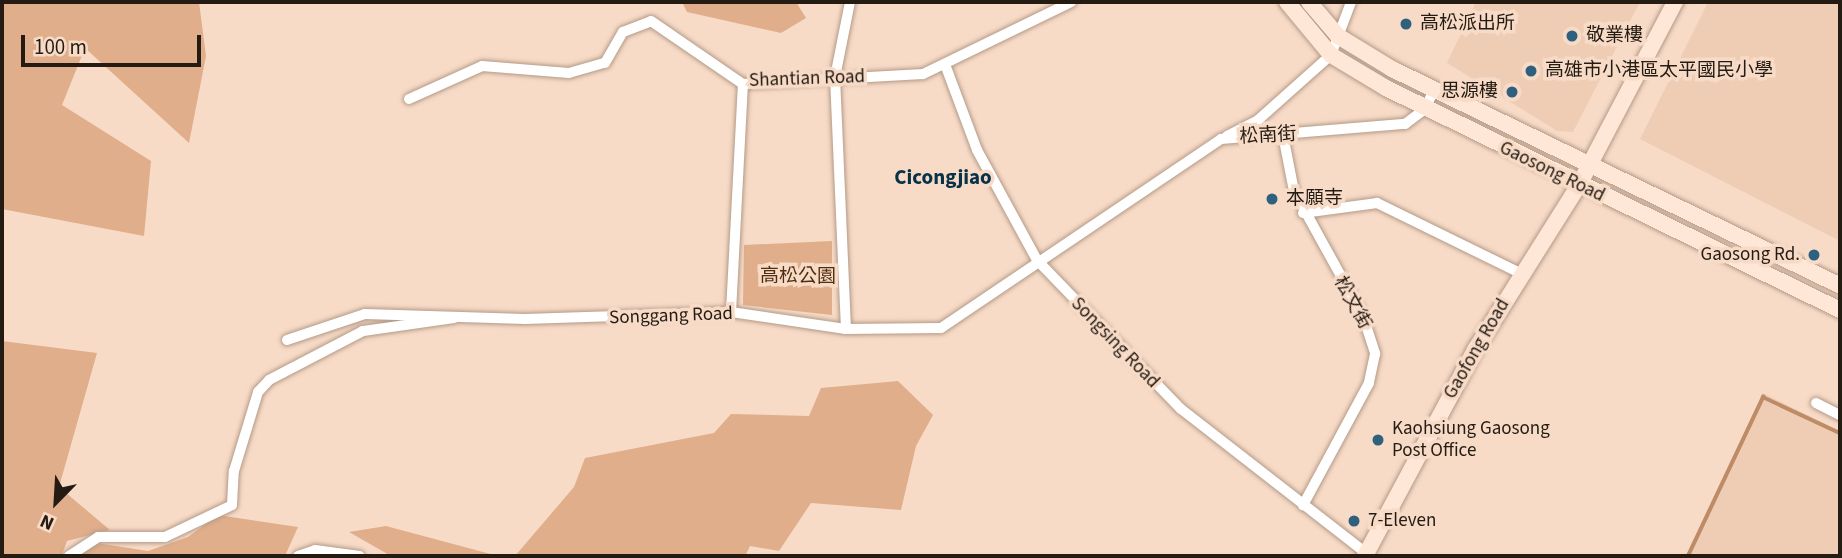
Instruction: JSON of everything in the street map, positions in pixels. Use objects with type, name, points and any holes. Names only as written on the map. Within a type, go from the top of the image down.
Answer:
[{"type":"street","points":[[845,329],[835,77],[849,2]]},
{"type":"street","name":"Shantian Road","points":[[409,99],[482,66],[569,73],[605,63],[623,32],[651,20],[743,84],[835,77],[902,76],[946,67],[1071,2]]},
{"type":"street","name":"Gaosong Road","points":[[1287,2],[1331,55],[1426,109],[1840,310]]},
{"type":"street","name":"Gaosong Road","points":[[1309,2],[1338,36],[1434,90],[1840,286]]},
{"type":"street","points":[[1222,139],[1258,120],[1331,55],[1351,2]]},
{"type":"street","name":"Gaofong Road","points":[[1366,555],[1522,274],[1590,166],[1675,2]]},
{"type":"street","name":"Songsing Road","points":[[946,67],[977,150],[1037,260],[1181,409],[1366,555]]},
{"type":"street","points":[[731,312],[743,84]]},
{"type":"street","points":[[1426,109],[1434,90]]},
{"type":"street","name":"松南街","points":[[1037,260],[1222,139],[1405,124],[1426,109]]},
{"type":"street","name":"松文街","points":[[1283,135],[1303,213],[1363,316],[1375,368],[1303,505]]},
{"type":"street","points":[[1303,213],[1377,203],[1522,274]]},
{"type":"street","name":"Songgang Road","points":[[288,340],[365,314],[460,316],[731,312],[845,329],[941,328],[1037,260]]},
{"type":"street","points":[[69,556],[98,537],[164,537],[232,505],[234,471],[258,392],[269,380],[363,331],[460,316]]},
{"type":"street","points":[[1816,403],[1840,415]]},
{"type":"street","points":[[298,556],[315,550],[360,556]]},
{"type":"shaded area","name":"高雄市小港區太平國民小學","points":[[1476,2],[1640,2],[1573,132],[1557,131],[1447,63]]},
{"type":"shaded area","points":[[1708,2],[1840,2],[1840,241],[1640,139]]},
{"type":"shaded area","points":[[1763,393],[1840,431],[1840,556],[1686,556]]},
{"type":"green space","points":[[2,2],[199,2],[206,56],[189,143],[85,48],[62,105],[151,161],[144,236],[2,209]]},
{"type":"green space","points":[[682,2],[796,2],[806,18],[781,33],[687,12]]},
{"type":"green space","name":"高松公園","points":[[832,241],[832,315],[743,305],[744,245]]},
{"type":"green space","points":[[2,341],[97,353],[59,487],[110,530],[67,541],[62,555],[2,556]]},
{"type":"green space","points":[[898,381],[933,415],[916,446],[901,510],[811,503],[779,551],[750,546],[745,556],[515,556],[574,487],[585,458],[714,433],[731,414],[809,416],[821,388]]},
{"type":"green space","points":[[218,515],[298,527],[285,556],[80,556],[97,543],[148,551],[188,537]]},
{"type":"green space","points":[[386,526],[498,556],[391,556],[349,532]]},
{"type":"waterway","points":[[1688,556],[1763,397],[1840,433]]},
{"type":"place","name":"高松派出所","points":[[1406,24]]},
{"type":"place","name":"敬業樓","points":[[1572,36]]},
{"type":"place","name":"高雄市小港區太平國民小學","points":[[1531,71]]},
{"type":"place","name":"思源樓","points":[[1512,92]]},
{"type":"place","name":"本願寺","points":[[1272,199]]},
{"type":"place","name":"Gaosong Rd.","points":[[1814,255]]},
{"type":"place","name":"Kaohsiung Gaosong Post Office","points":[[1378,440]]},
{"type":"place","name":"7-Eleven","points":[[1354,521]]},
{"type":"district","name":"Cicongjiao","points":[[943,177]]}]
